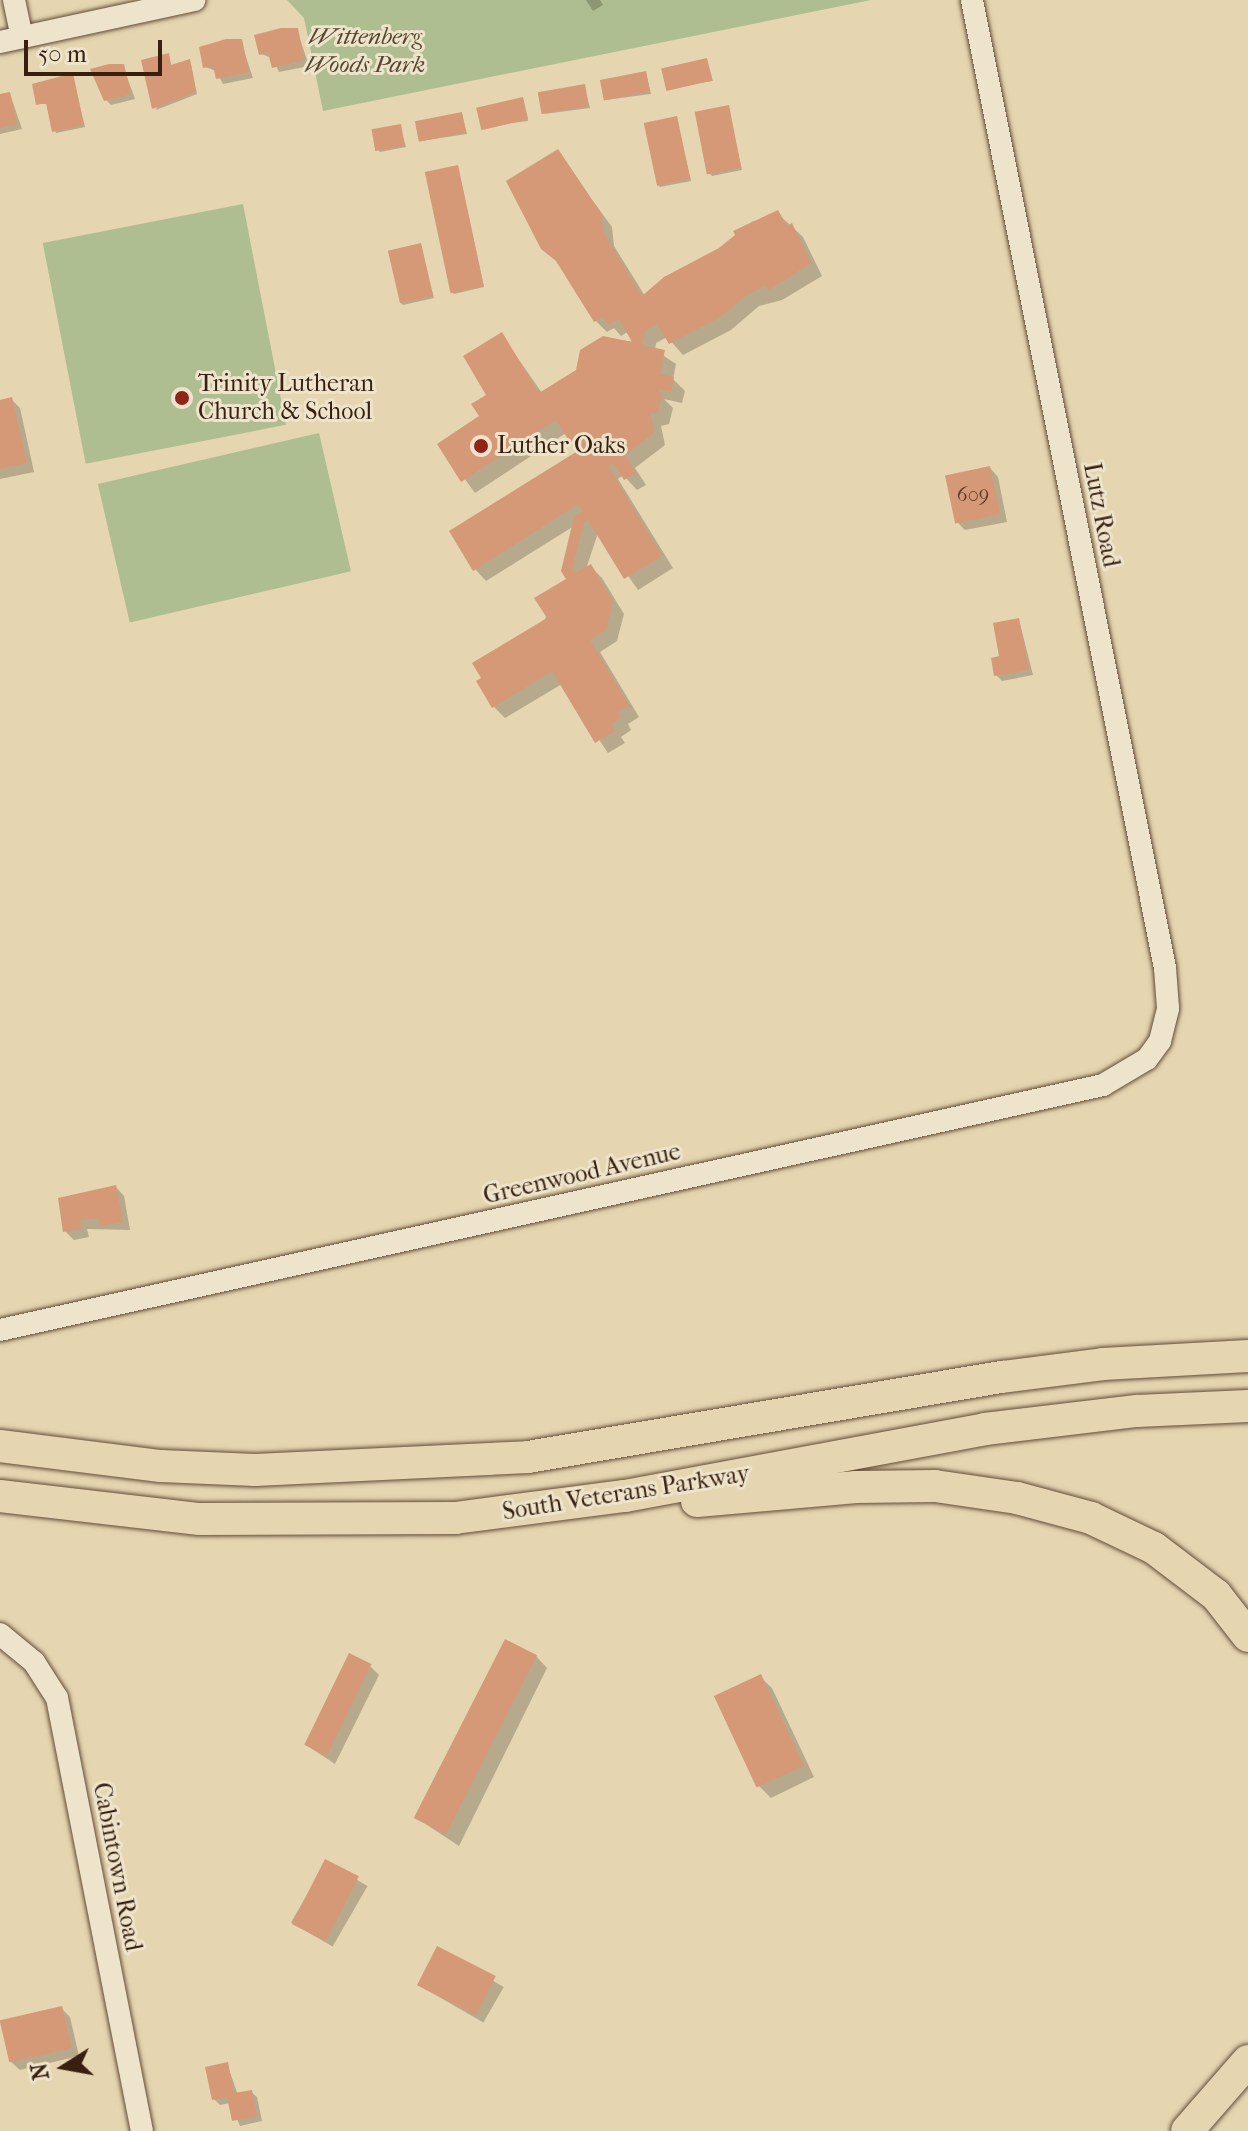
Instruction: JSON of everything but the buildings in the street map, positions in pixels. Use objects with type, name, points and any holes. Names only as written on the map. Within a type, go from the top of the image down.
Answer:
[{"type":"highway","name":"South Veterans Parkway","points":[[0,1446],[130,1463],[255,1470],[528,1457],[1002,1377],[1103,1364],[1246,1356]]},
{"type":"highway","name":"South Veterans Parkway","points":[[0,1496],[108,1511],[262,1521],[455,1518],[534,1511],[985,1429],[1137,1411],[1248,1406]]},
{"type":"highway","points":[[534,1511],[856,1487],[935,1486],[1017,1498],[1091,1518],[1154,1548],[1216,1595],[1248,1636]]},
{"type":"highway","points":[[1187,2131],[1248,2061]]},
{"type":"street","points":[[14,0],[11,40],[195,0]]},
{"type":"street","name":"Lutz Road","points":[[972,0],[1165,968],[1168,1008],[1160,1041]]},
{"type":"street","name":"Greenwood Avenue","points":[[0,1330],[1103,1085],[1137,1067],[1160,1041]]},
{"type":"street","name":"Cabintown Road","points":[[0,1634],[34,1662],[57,1698],[142,2131]]},
{"type":"green space","name":"Wittenberg Woods Park","points":[[287,0],[871,0],[323,111],[304,18]]},
{"type":"green space","points":[[243,204],[286,425],[86,464],[43,243]]},
{"type":"green space","points":[[319,433],[351,571],[130,622],[98,484]]},
{"type":"place","name":"Trinity Lutheran Church & School","points":[[182,398]]},
{"type":"place","name":"Luther Oaks","points":[[481,446]]}]
